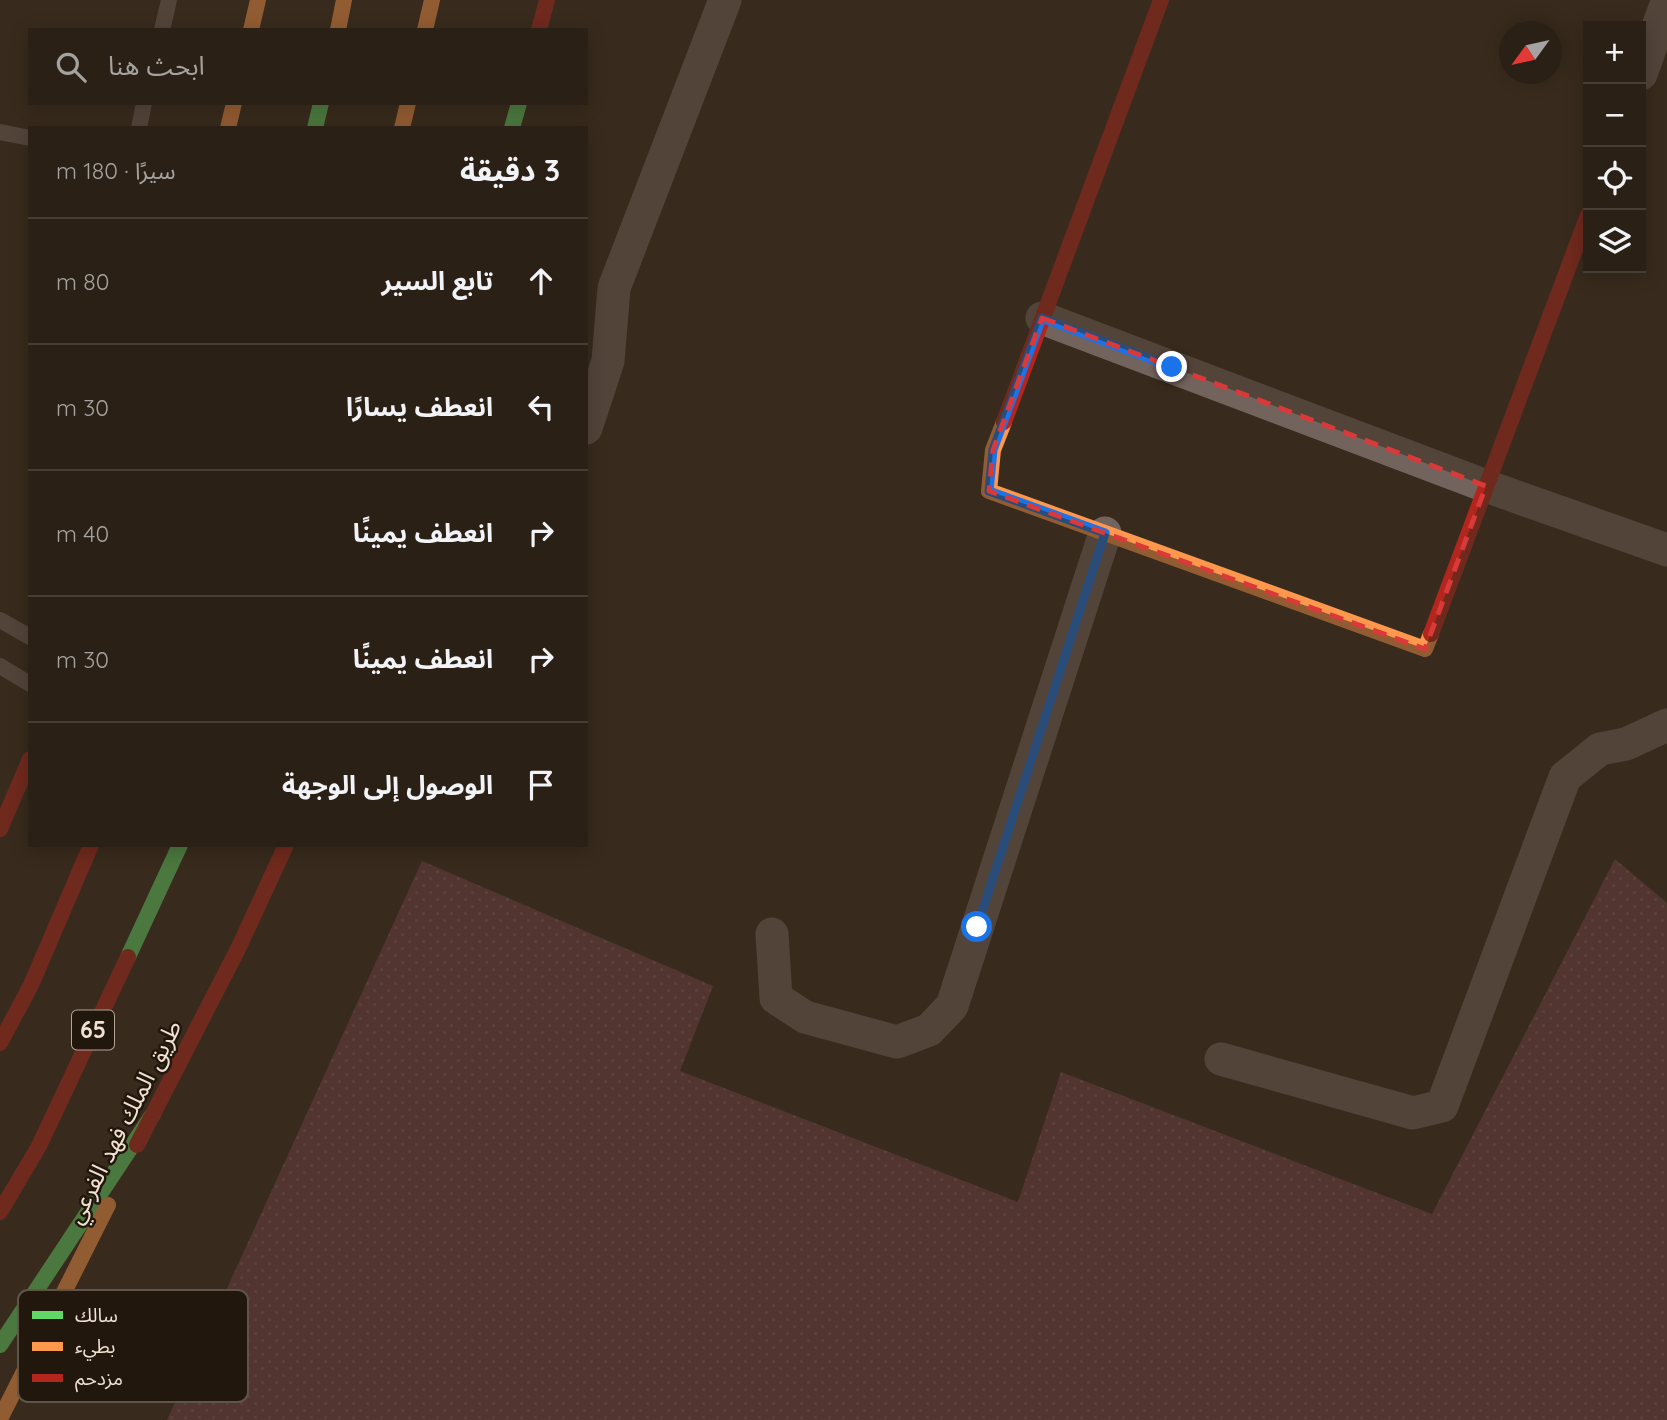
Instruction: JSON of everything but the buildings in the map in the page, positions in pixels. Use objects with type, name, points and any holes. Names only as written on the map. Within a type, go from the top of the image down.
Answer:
[{"type":"main road","points":[[251,28],[258,0]]},
{"type":"main road","points":[[338,28],[344,0]]},
{"type":"main road","points":[[425,28],[432,0]]},
{"type":"main road","points":[[539,28],[547,0]]},
{"type":"main road","points":[[1161,0],[993,450],[989,491],[1425,649],[1583,228]]},
{"type":"main road","points":[[228,126],[234,105]]},
{"type":"main road","points":[[316,126],[321,105]]},
{"type":"main road","points":[[402,126],[408,105]]},
{"type":"main road","points":[[513,126],[518,105]]},
{"type":"main road","points":[[0,829],[28,764]]},
{"type":"main road","points":[[0,1043],[31,985],[90,847]]},
{"type":"main road","name":"65","points":[[0,1212],[39,1146],[179,847]]},
{"type":"main road","name":"طريق الملك فهد الفرعي","points":[[65,1290],[238,949],[285,847]]},
{"type":"main road","points":[[36,1290],[153,1114]]},
{"type":"main road","points":[[0,1345],[18,1318]]},
{"type":"main road","name":"طريق الملك فهد الفرعي","points":[[0,1419],[18,1383]]},
{"type":"street","points":[[588,422],[608,361],[614,288],[725,0]]},
{"type":"street","points":[[1646,60],[1667,2]]},
{"type":"street","points":[[1042,318],[1486,486],[1667,550]]},
{"type":"street","points":[[772,934],[776,998],[805,1017],[897,1042],[929,1030],[952,1006],[1105,533]]},
{"type":"street","points":[[1221,1059],[1413,1113],[1442,1105],[1565,777],[1600,749],[1626,744],[1667,725]]},
{"type":"lane","points":[[162,28],[169,0]]},
{"type":"lane","points":[[139,126],[144,105]]},
{"type":"lane","points":[[0,132],[28,138]]},
{"type":"lane","points":[[0,620],[28,636]]},
{"type":"lane","points":[[0,666],[28,683]]},
{"type":"highlighted area","points":[[1042,318],[1486,486],[1425,649],[989,491],[993,450]]},
{"type":"shaded area","points":[[1615,859],[1667,903],[1667,1420],[167,1420],[175,1402],[248,1402],[248,1290],[226,1290],[422,861],[713,986],[680,1071],[1018,1202],[1061,1072],[1432,1214]]},
{"type":"traffic: fast","points":[[315,126],[321,105]]},
{"type":"traffic: fast","points":[[513,126],[518,105]]},
{"type":"traffic: fast","points":[[128,957],[179,847]]},
{"type":"traffic: fast","points":[[36,1290],[153,1114]]},
{"type":"traffic: fast","points":[[0,1345],[18,1318]]},
{"type":"traffic: slow","points":[[251,28],[258,0]]},
{"type":"traffic: slow","points":[[338,28],[344,0]]},
{"type":"traffic: slow","points":[[425,28],[432,0]]},
{"type":"traffic: slow","points":[[228,126],[234,105]]},
{"type":"traffic: slow","points":[[402,126],[408,105]]},
{"type":"traffic: slow","points":[[1004,422],[993,450],[989,491],[1425,649],[1431,634]]},
{"type":"traffic: slow","points":[[65,1290],[108,1205]]},
{"type":"traffic: slow","points":[[0,1419],[18,1383]]},
{"type":"traffic: jam","points":[[540,28],[547,0]]},
{"type":"traffic: jam","points":[[1004,422],[1161,0]]},
{"type":"traffic: jam","points":[[1431,634],[1583,228]]},
{"type":"traffic: jam","points":[[0,829],[28,764]]},
{"type":"traffic: jam","points":[[0,1043],[31,985],[90,847]]},
{"type":"traffic: jam","points":[[137,1145],[238,949],[285,847]]},
{"type":"traffic: jam","points":[[0,1212],[39,1146],[128,957]]},
{"type":"route","points":[[977,927],[1105,533],[989,491],[993,450],[1042,318],[1172,367]]}]
